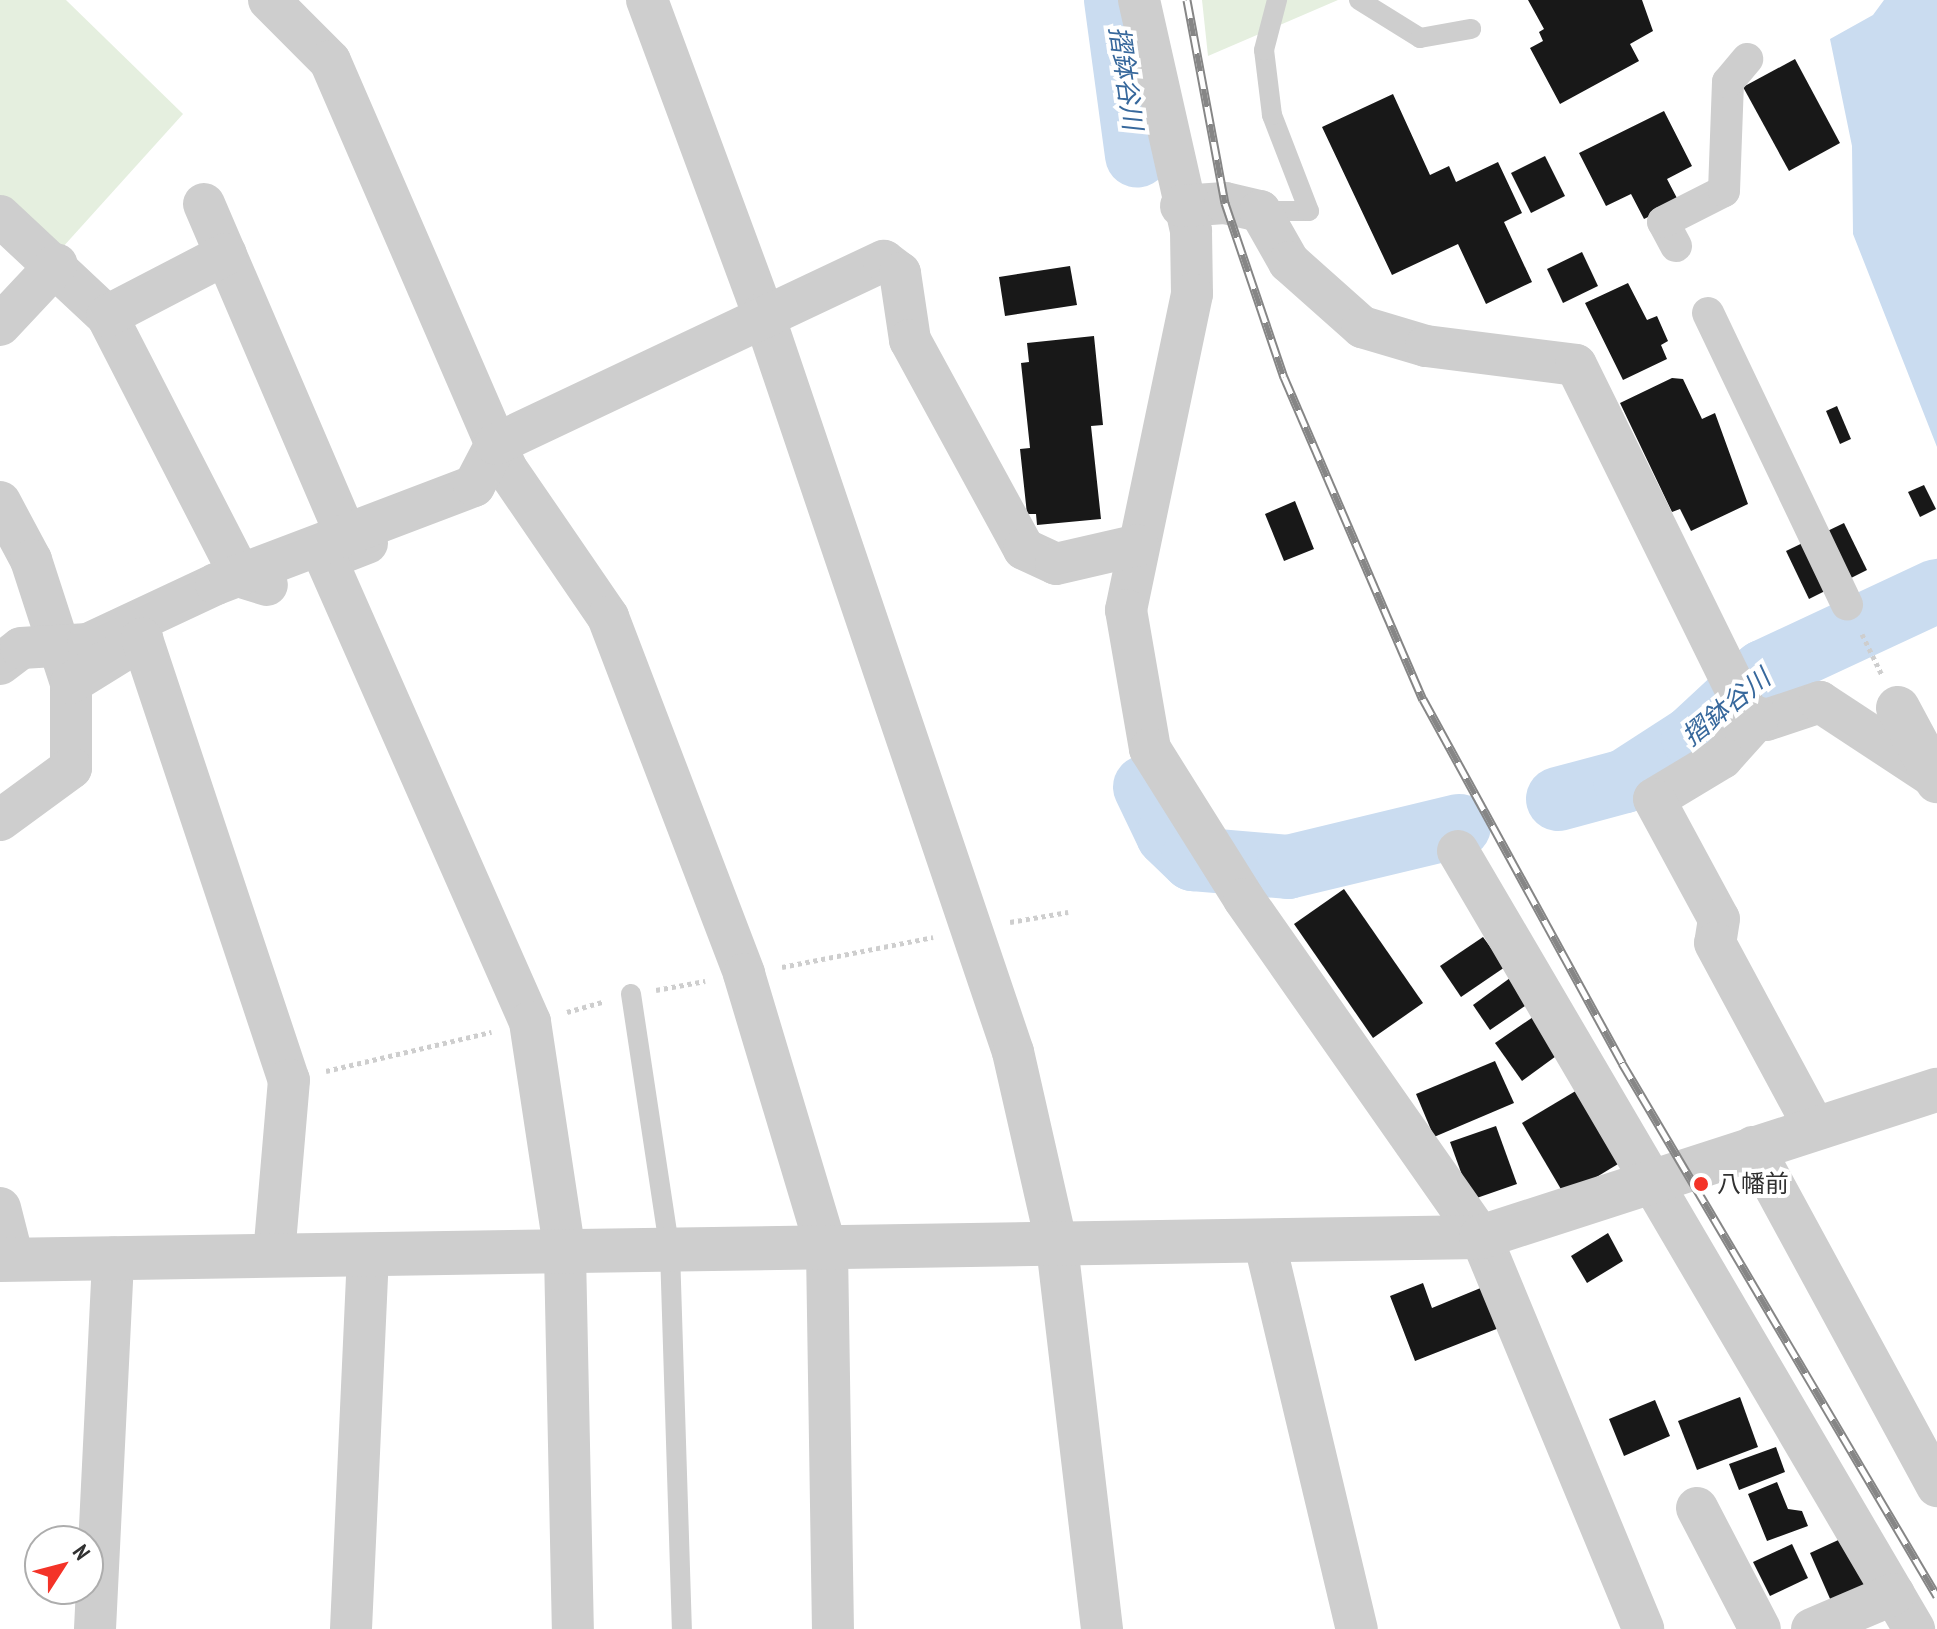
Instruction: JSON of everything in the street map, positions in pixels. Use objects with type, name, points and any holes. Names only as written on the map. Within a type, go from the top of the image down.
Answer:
[{"type":"street","points":[[269,0],[330,61],[496,444],[608,617],[744,974],[827,1250],[833,1629]]},
{"type":"street","points":[[647,0],[763,313],[1013,1052],[1057,1246],[1102,1629]]},
{"type":"street","points":[[1139,0],[1181,206],[1191,231],[1192,294],[1126,610],[1150,749],[1235,884],[1481,1237],[1643,1629]]},
{"type":"street","points":[[1676,246],[1663,222],[1724,191],[1728,82],[1747,59]]},
{"type":"street","points":[[1181,206],[1225,203],[1260,211],[1289,262],[1362,327],[1426,346],[1576,365],[1748,707]]},
{"type":"street","points":[[204,204],[226,254],[336,548],[530,1022],[565,1254],[573,1629]]},
{"type":"street","points":[[0,216],[57,264],[107,316],[241,577]]},
{"type":"street","points":[[107,316],[226,254]]},
{"type":"street","points":[[65,665],[88,644],[241,577],[336,548],[391,519],[474,486],[496,444],[763,313],[884,261],[900,273],[910,340],[1024,549],[1056,564],[1138,545]]},
{"type":"street","points":[[0,325],[57,264]]},
{"type":"street","points":[[1708,313],[1847,605]]},
{"type":"street","points":[[0,502],[31,560],[65,665],[71,768],[0,820]]},
{"type":"street","points":[[0,664],[21,648],[65,665],[142,639],[289,1080],[274,1255]]},
{"type":"street","points":[[1748,707],[1820,702],[1937,779]]},
{"type":"street","points":[[1748,707],[1722,758],[1654,799],[1719,919],[1715,943],[1815,1129]]},
{"type":"street","points":[[1898,708],[1937,779]]},
{"type":"street","points":[[1458,851],[1904,1612],[1812,1629]]},
{"type":"street","points":[[0,1208],[7,1259],[1265,1244],[1481,1237],[1650,1178],[1937,1090]]},
{"type":"street","points":[[1753,1147],[1937,1486]]},
{"type":"street","points":[[1265,1244],[1357,1629]]},
{"type":"street","points":[[95,1629],[113,1257]]},
{"type":"street","points":[[351,1629],[368,1257]]},
{"type":"street","points":[[1697,1508],[1760,1629]]},
{"type":"lane","points":[[1260,211],[1309,211],[1272,115],[1264,50],[1277,0]]},
{"type":"lane","points":[[1359,0],[1420,38],[1471,29]]},
{"type":"lane","points":[[631,994],[670,1251],[682,1629]]},
{"type":"path","points":[[289,1080],[530,1022],[631,994],[1068,912]]},
{"type":"green space","points":[[0,0],[66,0],[183,114],[62,248],[0,209]]},
{"type":"green space","points":[[1202,0],[1338,0],[1208,56]]},
{"type":"water","points":[[1884,0],[1937,0],[1937,447],[1853,234],[1852,146],[1830,39],[1873,15]]},
{"type":"water","points":[[1937,559],[1937,613],[1753,694],[1737,661]]},
{"type":"building","points":[[1528,0],[1642,0],[1653,31],[1630,44],[1639,61],[1560,104],[1530,48],[1543,41],[1539,32],[1544,29]]},
{"type":"building","points":[[1795,59],[1840,143],[1789,171],[1743,87]]},
{"type":"building","points":[[1393,94],[1430,175],[1449,166],[1456,182],[1498,162],[1522,213],[1504,222],[1532,282],[1486,304],[1458,244],[1392,275],[1322,127]]},
{"type":"building","points":[[1664,111],[1692,166],[1667,179],[1679,202],[1644,219],[1631,194],[1606,206],[1579,153]]},
{"type":"building","points":[[1545,156],[1565,196],[1531,213],[1511,173]]},
{"type":"building","points":[[1582,252],[1598,286],[1563,303],[1547,269]]},
{"type":"building","points":[[1070,266],[1077,305],[1005,316],[999,277]]},
{"type":"building","points":[[1628,283],[1647,320],[1657,316],[1668,341],[1661,345],[1667,359],[1623,380],[1585,303]]},
{"type":"building","points":[[1094,336],[1103,425],[1091,426],[1101,519],[1037,525],[1036,514],[1027,514],[1020,449],[1030,448],[1021,363],[1029,362],[1027,343]]},
{"type":"building","points":[[1672,378],[1683,379],[1702,419],[1715,413],[1748,504],[1691,531],[1680,509],[1672,512],[1620,403]]},
{"type":"building","points":[[1837,406],[1851,439],[1840,444],[1826,411]]},
{"type":"building","points":[[1924,485],[1936,509],[1920,517],[1908,492]]},
{"type":"building","points":[[1295,501],[1314,549],[1284,561],[1265,514]]},
{"type":"building","points":[[1844,523],[1867,570],[1809,599],[1786,551]]},
{"type":"building","points":[[1344,889],[1423,1003],[1373,1038],[1294,924]]},
{"type":"building","points":[[1483,937],[1505,967],[1461,997],[1440,966]]},
{"type":"building","points":[[1510,978],[1528,1004],[1490,1030],[1473,1005]]},
{"type":"building","points":[[1536,1015],[1563,1051],[1522,1081],[1495,1043]]},
{"type":"building","points":[[1495,1061],[1514,1103],[1434,1137],[1416,1094]]},
{"type":"building","points":[[1584,1086],[1628,1158],[1565,1196],[1522,1123]]},
{"type":"building","points":[[1496,1126],[1517,1184],[1471,1200],[1450,1142]]},
{"type":"building","points":[[1608,1233],[1623,1261],[1587,1283],[1571,1256]]},
{"type":"building","points":[[1423,1283],[1432,1308],[1483,1287],[1499,1328],[1415,1361],[1390,1296]]},
{"type":"building","points":[[1740,1397],[1758,1447],[1697,1470],[1678,1421]]},
{"type":"building","points":[[1655,1400],[1670,1436],[1624,1456],[1609,1419]]},
{"type":"building","points":[[1776,1447],[1785,1472],[1739,1490],[1729,1464]]},
{"type":"building","points":[[1777,1482],[1788,1509],[1802,1511],[1808,1526],[1767,1541],[1748,1494]]},
{"type":"building","points":[[1847,1536],[1869,1584],[1831,1601],[1810,1553]]},
{"type":"building","points":[[1792,1544],[1808,1578],[1770,1596],[1753,1562]]},
{"type":"waterway","name":"摺鉢谷川","points":[[1116,0],[1137,156]]},
{"type":"waterway","name":"摺鉢谷川","points":[[1558,799],[1625,781],[1693,737],[1763,672],[1937,591]]},
{"type":"waterway","name":"摺鉢谷川","points":[[1145,787],[1168,835],[1193,859],[1288,867],[1459,826]]},
{"type":"railway","points":[[1187,0],[1225,203],[1284,377],[1423,699],[1622,1063],[1937,1596]]},
{"type":"place","name":"八幡前","points":[[1701,1184]]}]
